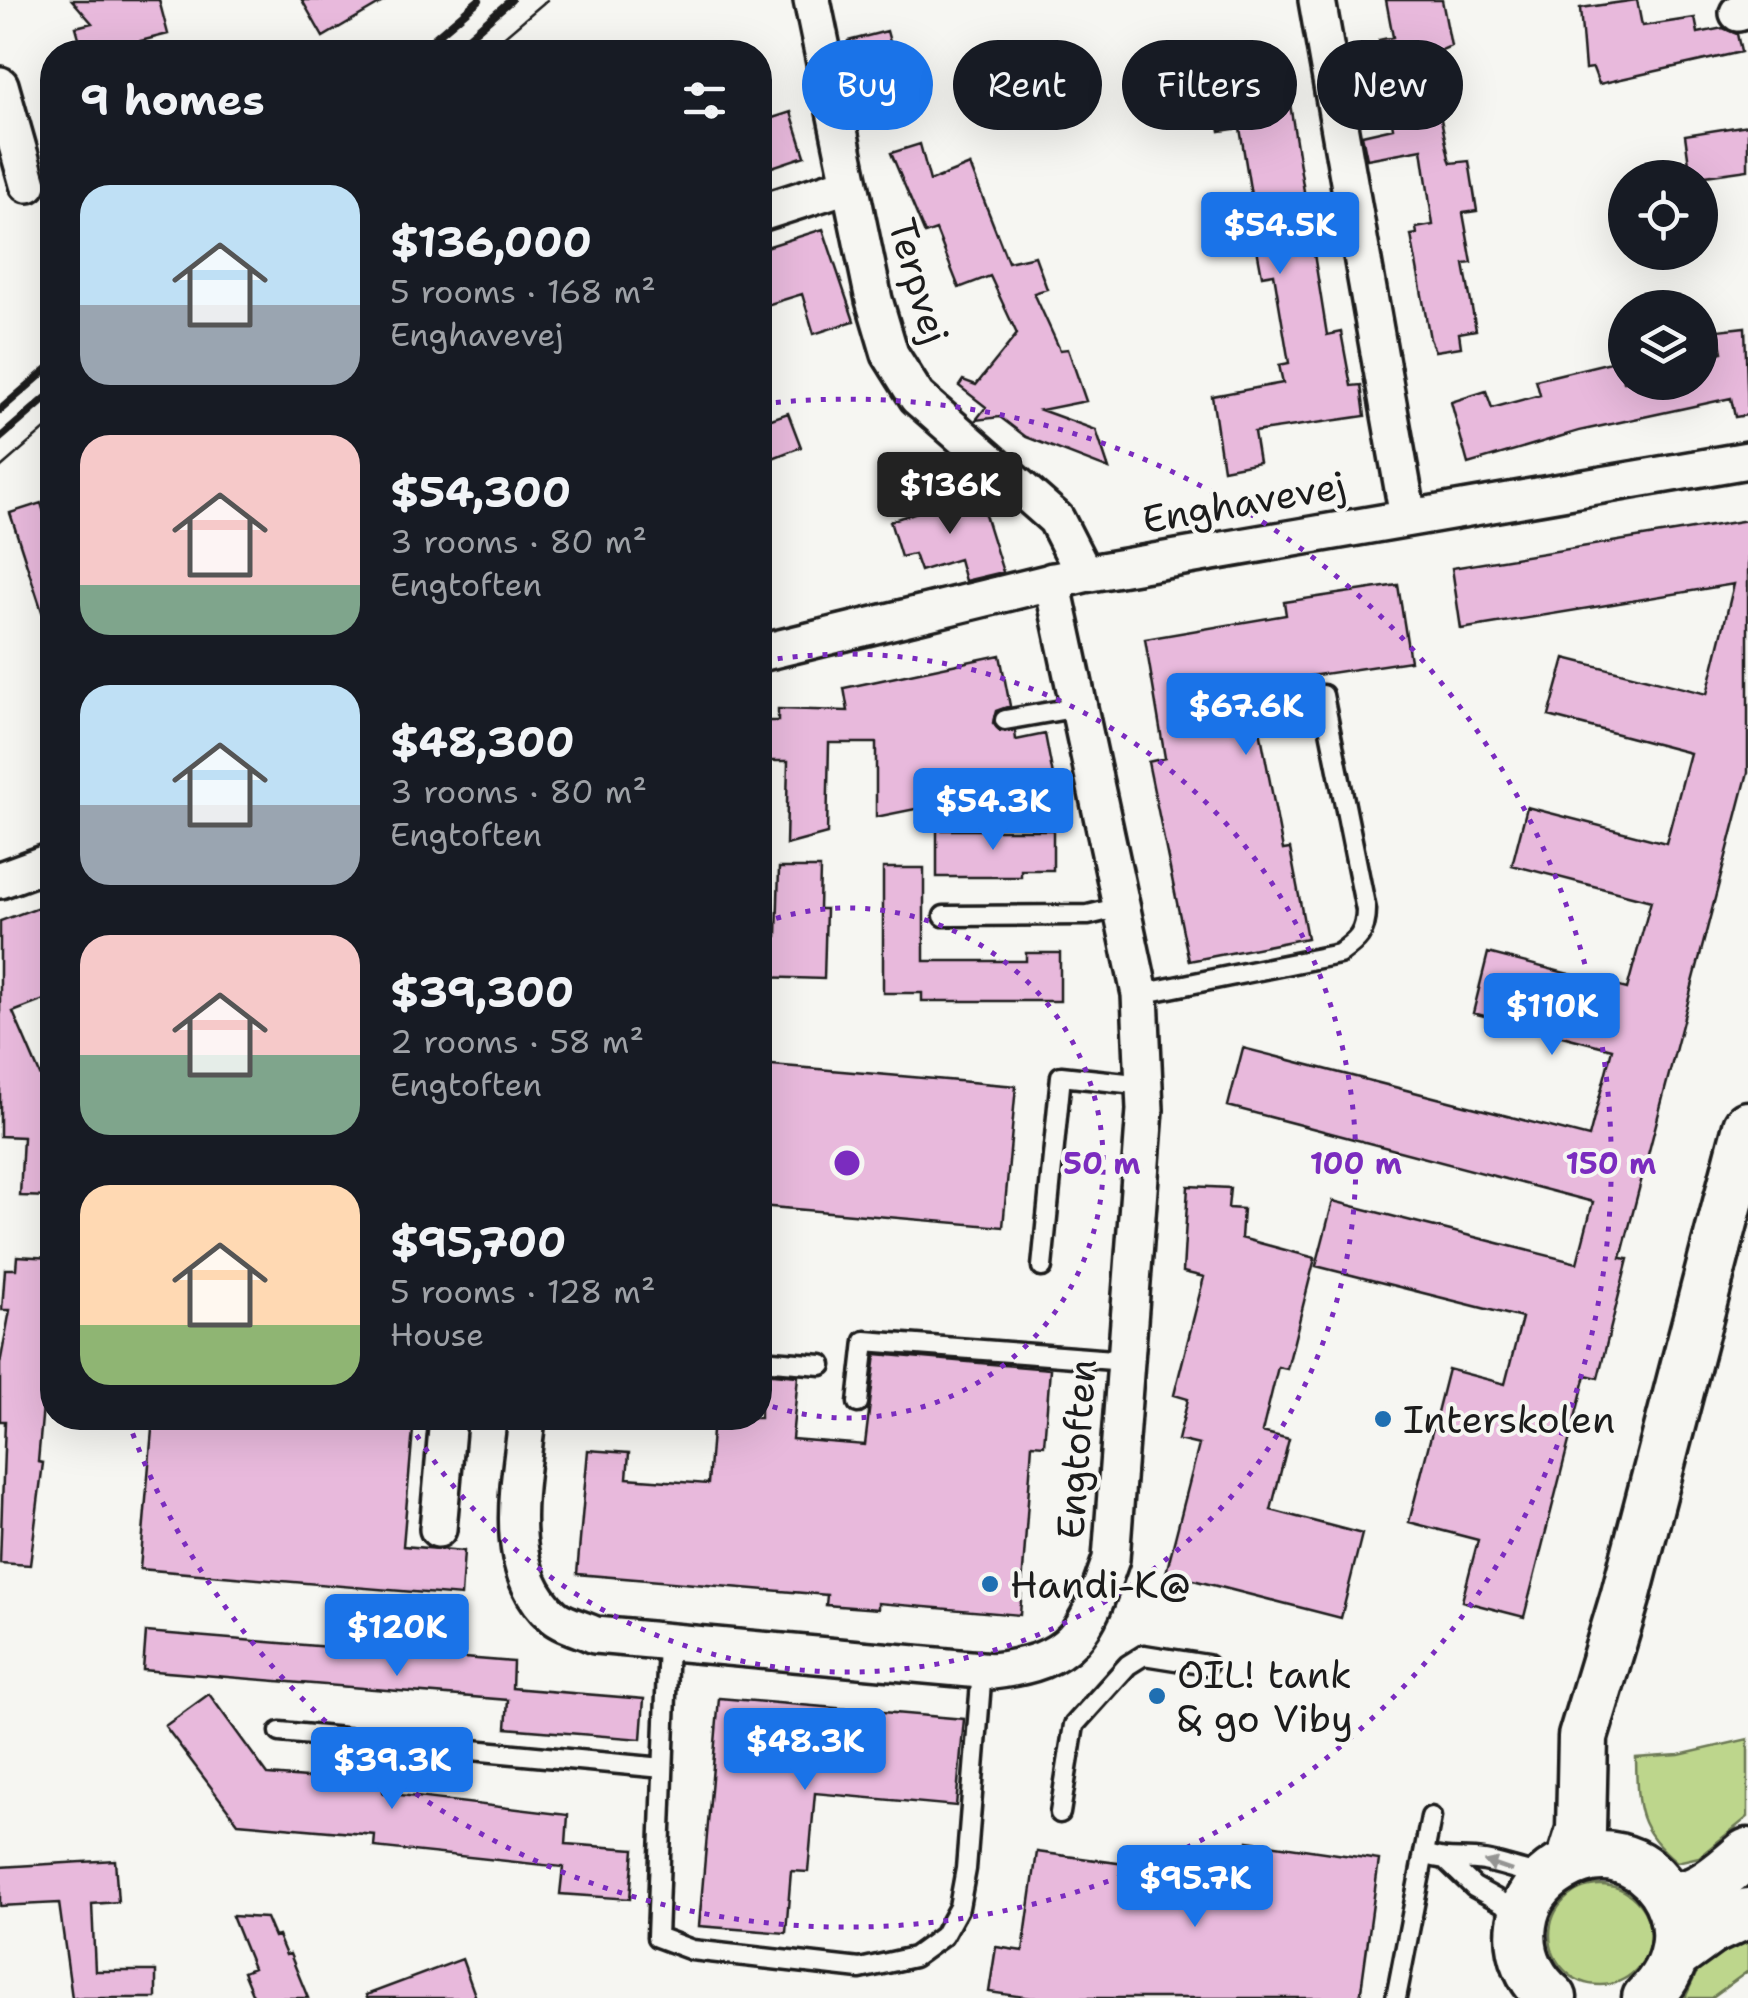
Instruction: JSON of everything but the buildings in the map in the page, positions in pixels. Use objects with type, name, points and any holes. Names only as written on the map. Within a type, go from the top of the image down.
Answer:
[{"type":"street","name":"Terpvej","points":[[812,0],[890,354],[916,397],[1056,520],[1068,578]]},
{"type":"street","points":[[1317,0],[1408,517]]},
{"type":"street","points":[[0,85],[28,184]]},
{"type":"street","points":[[772,208],[850,184]]},
{"type":"street","name":"Enghavevej","points":[[772,650],[1068,578],[1748,460]]},
{"type":"street","name":"Engtoften","points":[[526,1430],[518,1535],[526,1581],[554,1618],[595,1634],[982,1670],[1036,1666],[1071,1644],[1093,1611],[1111,1558],[1145,1085],[1140,994],[1079,706],[1068,578]]},
{"type":"street","points":[[0,880],[40,865]]},
{"type":"street","points":[[1536,1991],[1522,1946],[1548,1884],[1582,1830],[1583,1736],[1625,1598],[1748,1126]]},
{"type":"street","points":[[438,1528],[447,1430]]},
{"type":"street","points":[[1625,1598],[1613,1754],[1614,1825],[1617,1846],[1627,1862]]},
{"type":"street","points":[[1667,1895],[1678,1897],[1699,1890],[1748,1853]]},
{"type":"street","points":[[1548,1884],[1608,1857],[1627,1862],[1656,1880],[1667,1895],[1677,1924],[1676,1955],[1660,1986],[1647,1998]]},
{"type":"street","points":[[1676,1955],[1709,1931],[1748,1913]]},
{"type":"lane","points":[[1140,994],[1338,954],[1358,940],[1366,927],[1323,695]]},
{"type":"lane","points":[[1005,720],[1079,706]]},
{"type":"lane","points":[[944,916],[1088,914],[1122,907]]},
{"type":"lane","points":[[1042,1267],[1060,1076],[1145,1085]]},
{"type":"lane","points":[[858,1403],[865,1341],[1126,1361]]},
{"type":"lane","points":[[772,1361],[822,1365]]},
{"type":"lane","points":[[668,1641],[657,1937],[692,1950],[860,1969],[914,1957],[943,1936],[959,1906],[966,1869],[982,1670]]},
{"type":"lane","points":[[1060,1812],[1074,1725],[1128,1665],[1144,1656],[1207,1664]]},
{"type":"lane","points":[[280,1732],[663,1768]]},
{"type":"lane","points":[[1396,1998],[1432,1817]]},
{"type":"lane","points":[[1426,1854],[1448,1862],[1482,1860],[1548,1884]]},
{"type":"lane","points":[[1448,1862],[1474,1887],[1548,1884]]},
{"type":"green space","points":[[1748,1739],[1748,1817],[1699,1857],[1677,1862],[1654,1839],[1642,1816],[1636,1758],[1679,1755]]},
{"type":"green space","points":[[1600,1885],[1619,1889],[1635,1900],[1646,1916],[1650,1935],[1646,1954],[1635,1970],[1619,1981],[1600,1985],[1581,1981],[1565,1970],[1554,1954],[1550,1935],[1554,1916],[1565,1900],[1581,1889]]},
{"type":"green space","points":[[1748,1927],[1748,1971],[1711,1998],[1685,1998],[1704,1956]]},
{"type":"tram line","points":[[500,40],[547,0]]},
{"type":"tram line","points":[[0,468],[40,433]]},
{"type":"railway","points":[[432,40],[479,0]]},
{"type":"railway","points":[[465,40],[511,0]]},
{"type":"railway","points":[[0,410],[40,375]]},
{"type":"railway","points":[[0,438],[40,403]]},
{"type":"place","name":"Interskolen","points":[[1383,1419]]},
{"type":"place","name":"Handi-K@","points":[[990,1584]]},
{"type":"place","name":"OIL! tank & go Viby","points":[[1157,1696]]}]
